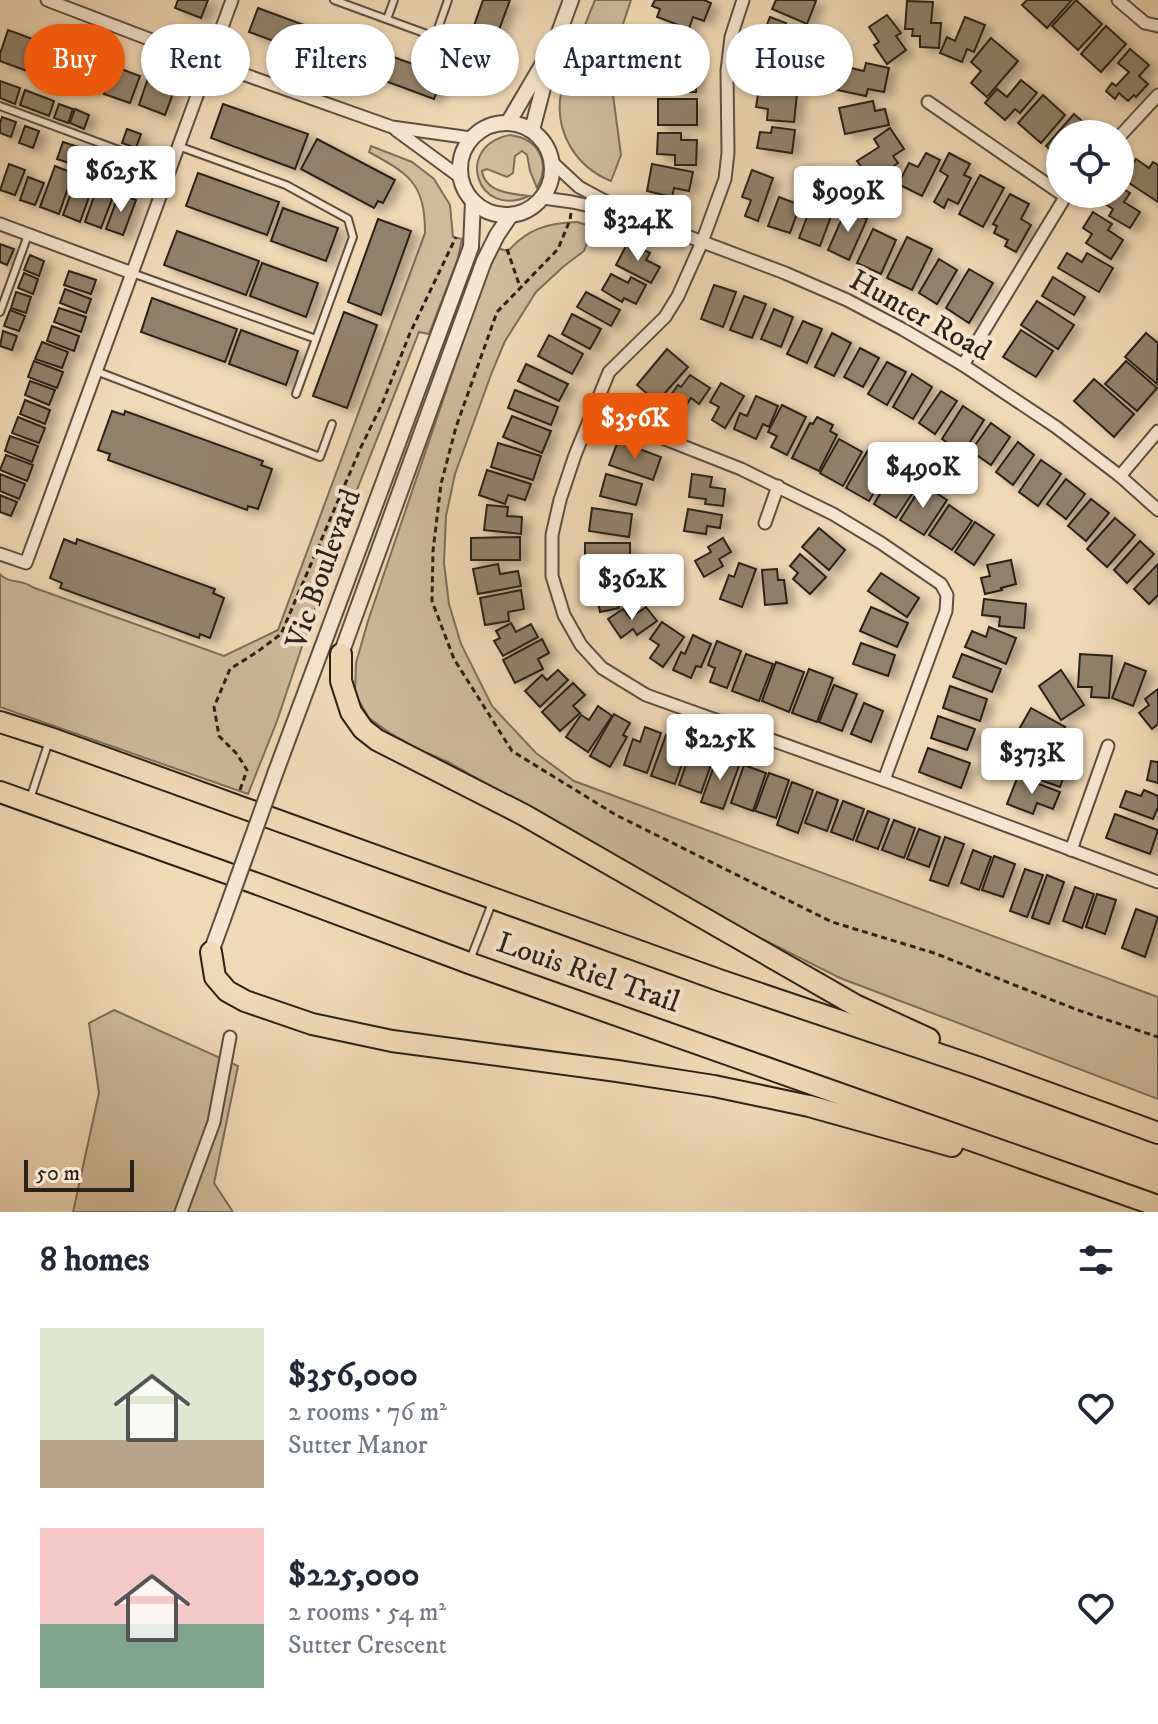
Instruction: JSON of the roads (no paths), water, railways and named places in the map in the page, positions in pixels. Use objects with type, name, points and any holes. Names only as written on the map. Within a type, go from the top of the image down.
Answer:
[{"type":"highway","points":[[341,654],[341,681],[351,712],[363,729],[377,740],[524,815],[855,1005],[953,1050],[977,1067]]},
{"type":"highway","name":"Louis Riel Trail","points":[[0,722],[719,980],[977,1067],[1158,1133]]},
{"type":"highway","name":"Louis Riel Trail","points":[[0,792],[469,963],[1158,1206]]},
{"type":"highway","points":[[211,952],[215,977],[227,991],[245,1001],[312,1024],[392,1041],[714,1086],[809,1106],[1118,1191]]},
{"type":"street","points":[[47,0],[141,36]]},
{"type":"street","points":[[223,24],[232,0]]},
{"type":"street","points":[[562,24],[571,0]]},
{"type":"street","points":[[743,0],[731,37],[727,71],[728,153],[725,179],[702,242],[665,317],[609,372],[560,500],[552,535],[552,576],[564,615],[581,645],[602,668],[646,695],[1158,882]]},
{"type":"street","points":[[1118,0],[1145,23],[1158,26]]},
{"type":"street","points":[[250,77],[392,127],[471,138]]},
{"type":"street","points":[[508,123],[535,78]]},
{"type":"street","points":[[1134,121],[1158,95]]},
{"type":"street","points":[[0,554],[26,563],[196,96]]},
{"type":"street","points":[[532,130],[541,96]]},
{"type":"street","points":[[928,102],[1046,182]]},
{"type":"street","points":[[494,124],[521,125],[532,130],[549,150],[553,175],[550,187],[534,207],[522,213],[496,215],[483,210],[465,190],[460,177],[460,163],[471,138],[494,124]]},
{"type":"street","points":[[392,127],[460,177]]},
{"type":"street","name":"Hunter Road","points":[[552,162],[579,187],[631,215],[785,273],[847,300],[904,330],[1056,427],[1158,510]]},
{"type":"street","name":"Hunter Road","points":[[543,198],[631,215]]},
{"type":"street","name":"Vic Boulevard","points":[[211,952],[471,247],[473,201]]},
{"type":"street","points":[[963,365],[1055,208]]},
{"type":"street","name":"Vic Boulevard","points":[[341,654],[484,261],[510,216]]},
{"type":"street","points":[[0,224],[132,273]]},
{"type":"street","points":[[594,411],[778,486],[833,514],[941,584],[947,595],[946,611],[884,780]]},
{"type":"street","points":[[1120,476],[1158,431]]},
{"type":"street","points":[[765,523],[778,486]]},
{"type":"street","points":[[1071,850],[1108,746]]},
{"type":"street","points":[[181,1212],[214,1122],[230,1037]]},
{"type":"lane","points":[[387,19],[394,0]]},
{"type":"lane","points":[[339,1],[435,37],[448,0]]},
{"type":"lane","points":[[0,106],[170,169]]},
{"type":"lane","points":[[178,146],[286,185],[348,219],[353,237],[296,394]]},
{"type":"lane","points":[[0,312],[28,235]]},
{"type":"lane","points":[[132,273],[316,339]]},
{"type":"lane","points":[[96,371],[320,457],[332,424]]},
{"type":"lane","points":[[29,802],[50,738]]},
{"type":"lane","points":[[469,963],[494,899]]}]
